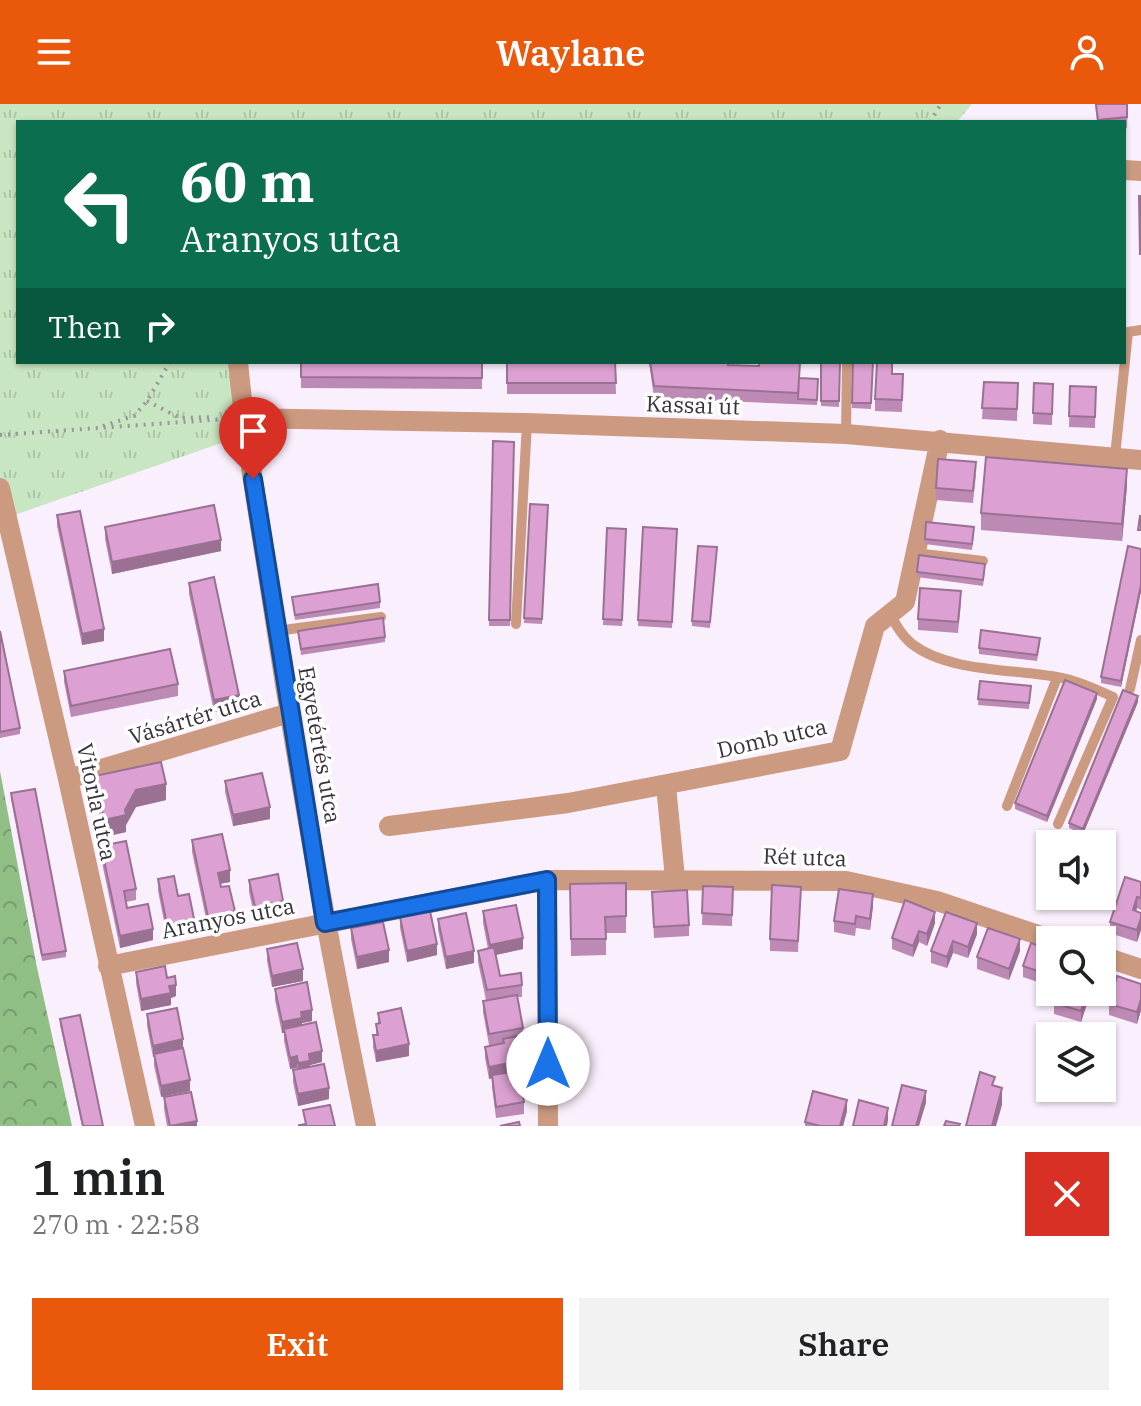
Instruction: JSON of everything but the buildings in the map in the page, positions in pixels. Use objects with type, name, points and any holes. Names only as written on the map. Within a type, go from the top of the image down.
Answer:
[{"type":"street","name":"Egyetértés utca","points":[[238,364],[243,418],[289,713],[325,923],[366,1126]]},
{"type":"street","name":"Kassai út","points":[[243,418],[527,423],[846,434],[1141,460]]},
{"type":"street","name":"Domb utca","points":[[389,826],[568,803],[840,751],[875,626],[905,602],[940,440]]},
{"type":"street","name":"Vitorla utca","points":[[0,488],[145,1126]]},
{"type":"street","name":"Vásártér utca","points":[[68,779],[289,713]]},
{"type":"street","points":[[666,786],[675,878]]},
{"type":"street","name":"Rét utca","points":[[547,880],[675,878],[846,881],[937,901],[1036,934]]},
{"type":"street","points":[[547,880],[548,1126]]},
{"type":"street","name":"Aranyos utca","points":[[108,966],[547,880]]},
{"type":"street","points":[[1116,961],[1141,969]]},
{"type":"lane","points":[[1126,351],[1128,332],[1141,330]]},
{"type":"lane","points":[[846,434],[847,364]]},
{"type":"lane","points":[[1115,456],[1125,364]]},
{"type":"lane","points":[[516,624],[527,423]]},
{"type":"lane","points":[[915,553],[983,561]]},
{"type":"lane","points":[[890,614],[902,635],[933,656],[955,663],[1057,678],[1086,685],[1113,697],[1058,824]]},
{"type":"lane","points":[[276,631],[381,617]]},
{"type":"lane","points":[[1130,689],[1141,640]]},
{"type":"lane","points":[[1007,806],[1057,678]]},
{"type":"path","points":[[98,428],[134,416],[147,401],[169,364]]},
{"type":"path","points":[[147,401],[180,418],[243,418]]},
{"type":"path","points":[[0,435],[243,418]]},
{"type":"green space","points":[[0,104],[972,104],[959,120],[16,120],[16,364],[244,364],[253,432],[0,520]]},
{"type":"green space","points":[[0,771],[36,963],[72,1126],[0,1126]]},
{"type":"route","points":[[253,479],[325,923],[547,880],[548,1064]]}]
